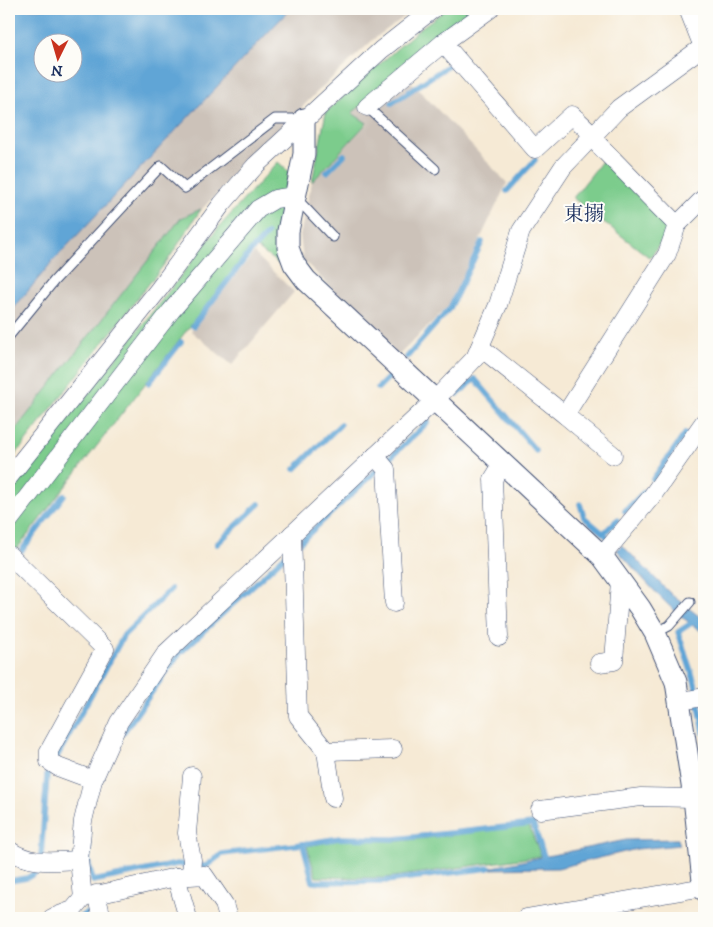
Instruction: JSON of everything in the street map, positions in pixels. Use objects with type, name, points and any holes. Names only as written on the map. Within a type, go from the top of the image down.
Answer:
[{"type":"street","points":[[9,477],[159,289],[222,204],[256,165],[381,50],[433,9]]},
{"type":"street","points":[[367,107],[443,43],[490,9]]},
{"type":"street","points":[[102,918],[89,896],[79,860],[83,821],[93,780],[120,722],[166,653],[292,534],[380,463],[475,358],[498,305],[521,231],[563,166],[619,108],[704,47],[688,9]]},
{"type":"street","points":[[443,43],[535,150],[572,114],[589,131],[591,137],[677,225]]},
{"type":"street","points":[[304,119],[304,154],[288,231],[288,248],[294,264],[306,280],[503,463],[611,546],[620,581],[614,661],[599,663]]},
{"type":"street","points":[[9,521],[171,312],[258,209],[276,199],[294,196]]},
{"type":"street","points":[[565,415],[667,254],[677,225],[704,198]]},
{"type":"street","points":[[480,347],[613,455]]},
{"type":"street","points":[[611,546],[652,496],[704,422]]},
{"type":"street","points":[[380,463],[394,603]]},
{"type":"street","points":[[500,637],[493,479],[503,463]]},
{"type":"street","points":[[292,534],[298,716],[326,751],[333,798]]},
{"type":"street","points":[[9,555],[104,649],[49,751],[54,764],[93,780]]},
{"type":"street","points":[[526,918],[704,888],[693,699],[669,662],[655,633],[620,581]]},
{"type":"street","points":[[326,751],[394,748]]},
{"type":"street","points":[[188,918],[187,833],[192,776]]},
{"type":"street","points":[[540,810],[641,797],[698,805]]},
{"type":"street","points":[[9,850],[20,858],[41,861],[79,860]]},
{"type":"street","points":[[52,918],[73,910],[89,896],[187,871],[204,875],[224,904],[228,918]]},
{"type":"lane","points":[[367,107],[435,170]]},
{"type":"lane","points":[[9,336],[54,281],[161,166],[185,188],[275,119],[304,119]]},
{"type":"lane","points":[[294,196],[334,238]]},
{"type":"lane","points":[[655,633],[669,626],[690,602]]},
{"type":"shaded area","points":[[9,9],[415,9],[375,38],[320,89],[202,209],[170,257],[9,463]]},
{"type":"shaded area","points":[[402,72],[507,183],[448,306],[399,355],[303,260],[300,235],[312,182],[367,124],[352,113]]},
{"type":"shaded area","points":[[254,253],[294,292],[232,365],[191,331]]},
{"type":"green space","points":[[447,9],[479,9],[352,113],[367,123],[312,182],[326,112],[419,29]]},
{"type":"green space","points":[[606,156],[673,225],[650,258],[573,198]]},
{"type":"green space","points":[[278,162],[289,172],[275,238],[283,267],[253,245],[9,559],[9,494],[219,227]]},
{"type":"green space","points":[[201,209],[170,257],[9,463],[9,438],[181,218]]},
{"type":"green space","points":[[529,826],[541,856],[385,878],[316,877],[307,846],[338,840],[400,841]]},
{"type":"water","points":[[9,9],[290,9],[52,262],[9,314]]},
{"type":"water","points":[[622,545],[673,596],[704,620],[704,633],[680,615],[647,583],[617,550]]},
{"type":"water","points":[[678,839],[680,845],[637,849],[558,868],[483,869],[626,840]]},
{"type":"waterway","points":[[392,103],[449,65]]},
{"type":"waterway","points":[[327,172],[344,155]]},
{"type":"waterway","points":[[507,191],[535,160]]},
{"type":"waterway","points":[[193,326],[250,252],[267,234]]},
{"type":"waterway","points":[[407,357],[450,308],[482,242]]},
{"type":"waterway","points":[[149,383],[181,342]]},
{"type":"waterway","points":[[378,388],[390,376]]},
{"type":"waterway","points":[[458,394],[475,379],[536,451]]},
{"type":"waterway","points":[[297,545],[428,422]]},
{"type":"waterway","points":[[295,469],[340,425]]},
{"type":"waterway","points":[[653,479],[685,434]]},
{"type":"waterway","points":[[625,511],[644,492]]},
{"type":"waterway","points":[[22,550],[64,495]]},
{"type":"waterway","points":[[217,544],[259,504]]},
{"type":"waterway","points":[[580,504],[584,517],[611,540]]},
{"type":"waterway","points":[[604,533],[617,520]]},
{"type":"waterway","points":[[123,733],[179,654],[288,553]]},
{"type":"waterway","points":[[9,881],[27,878],[40,870],[47,775],[124,635],[171,589]]},
{"type":"waterway","points":[[693,619],[690,624],[678,632],[695,683],[704,733]]},
{"type":"waterway","points":[[303,844],[340,838],[395,839],[533,824],[546,862]]},
{"type":"waterway","points":[[89,846],[88,861],[93,881],[177,864],[206,866],[222,854],[303,844],[313,882],[386,881],[489,868]]},
{"type":"waterway","points":[[79,918],[86,913]]},
{"type":"district","name":"東搦","points":[[584,213]]}]
